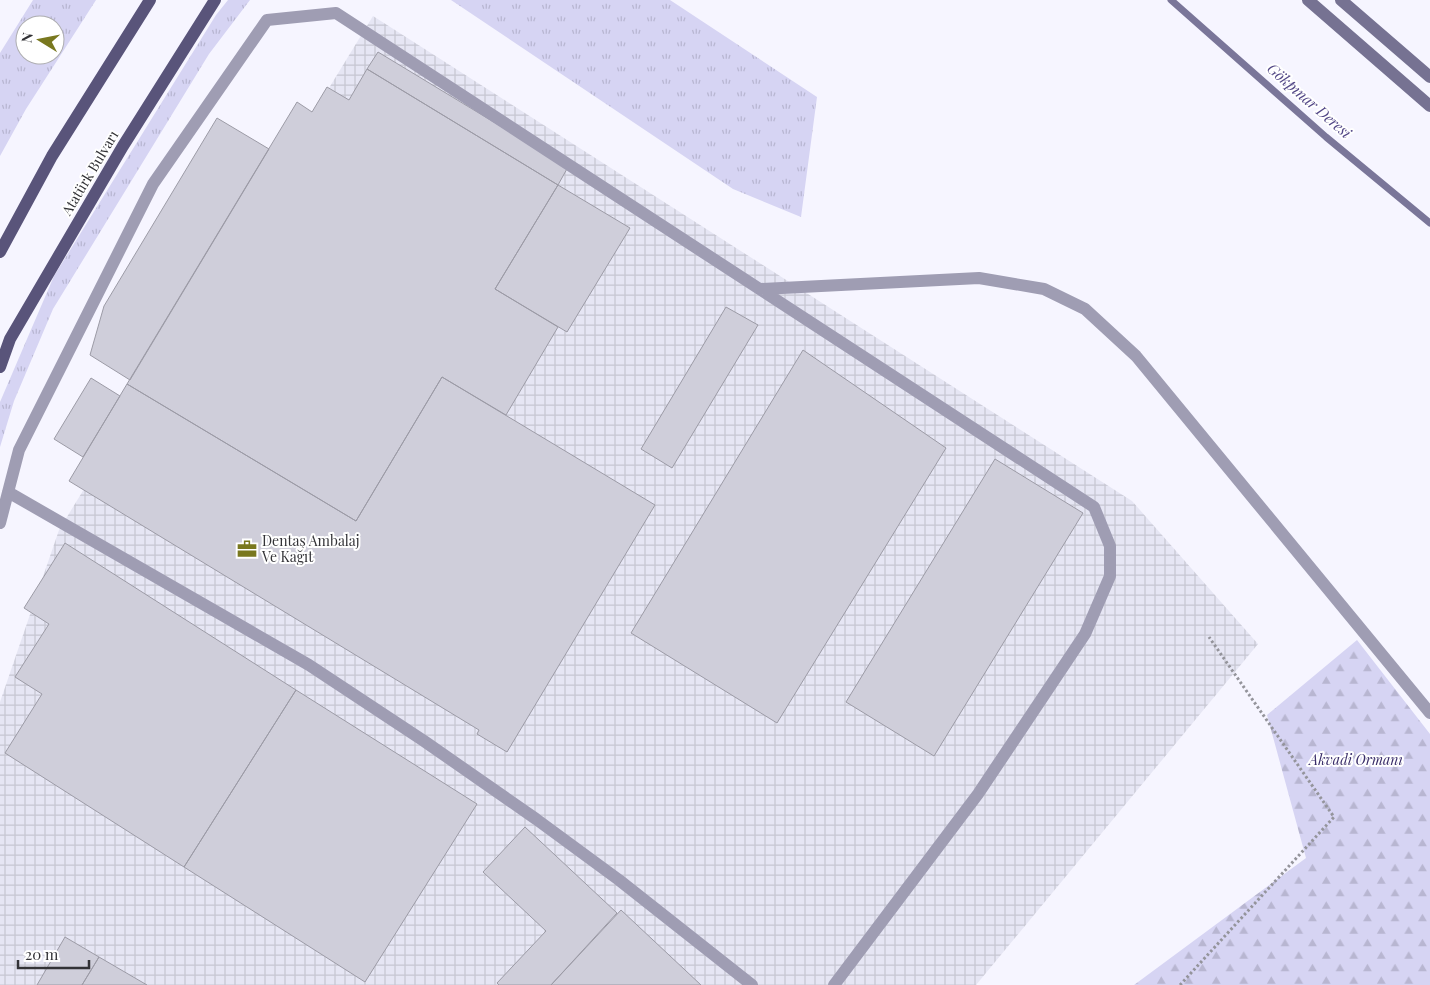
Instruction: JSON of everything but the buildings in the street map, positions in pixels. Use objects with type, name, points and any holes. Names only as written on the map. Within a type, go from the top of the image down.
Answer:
[{"type":"main road","points":[[0,252],[52,156],[150,0]]},
{"type":"main road","name":"Atatürk Bulvarı","points":[[0,367],[10,339],[123,146],[215,0]]},
{"type":"main road","points":[[1308,0],[1430,106]]},
{"type":"main road","points":[[1341,0],[1430,77]]},
{"type":"lane","points":[[0,523],[19,450],[153,184],[267,20],[336,14],[1094,506],[1110,546],[1110,576],[1085,634],[978,794],[834,985]]},
{"type":"lane","points":[[761,289],[980,278],[1044,289],[1085,309],[1136,356],[1430,713]]},
{"type":"lane","points":[[8,492],[309,665],[424,741],[619,880],[752,985]]},
{"type":"path","points":[[1180,985],[1334,818],[1209,637]]},
{"type":"shaded area","points":[[373,16],[1132,501],[1258,644],[976,985],[0,985],[0,702],[59,530]]},
{"type":"green space","points":[[33,0],[96,0],[65,48],[65,15],[24,15]]},
{"type":"green space","points":[[228,0],[250,0],[209,54],[53,309],[14,401],[0,447],[0,402],[54,276],[216,15]]},
{"type":"green space","points":[[451,0],[670,0],[817,97],[801,217],[733,189]]},
{"type":"green space","points":[[15,29],[15,65],[54,65],[26,109],[0,156],[0,53]]},
{"type":"green space","name":"Akvadi Ormanı","points":[[1357,640],[1430,734],[1430,985],[1134,985],[1306,858],[1267,715]]},
{"type":"waterway","name":"Gökpınar Deresi","points":[[1171,0],[1326,137],[1430,223]]},
{"type":"place","name":"Dentaş Ambalaj Ve Kağıt","points":[[247,549]]}]
